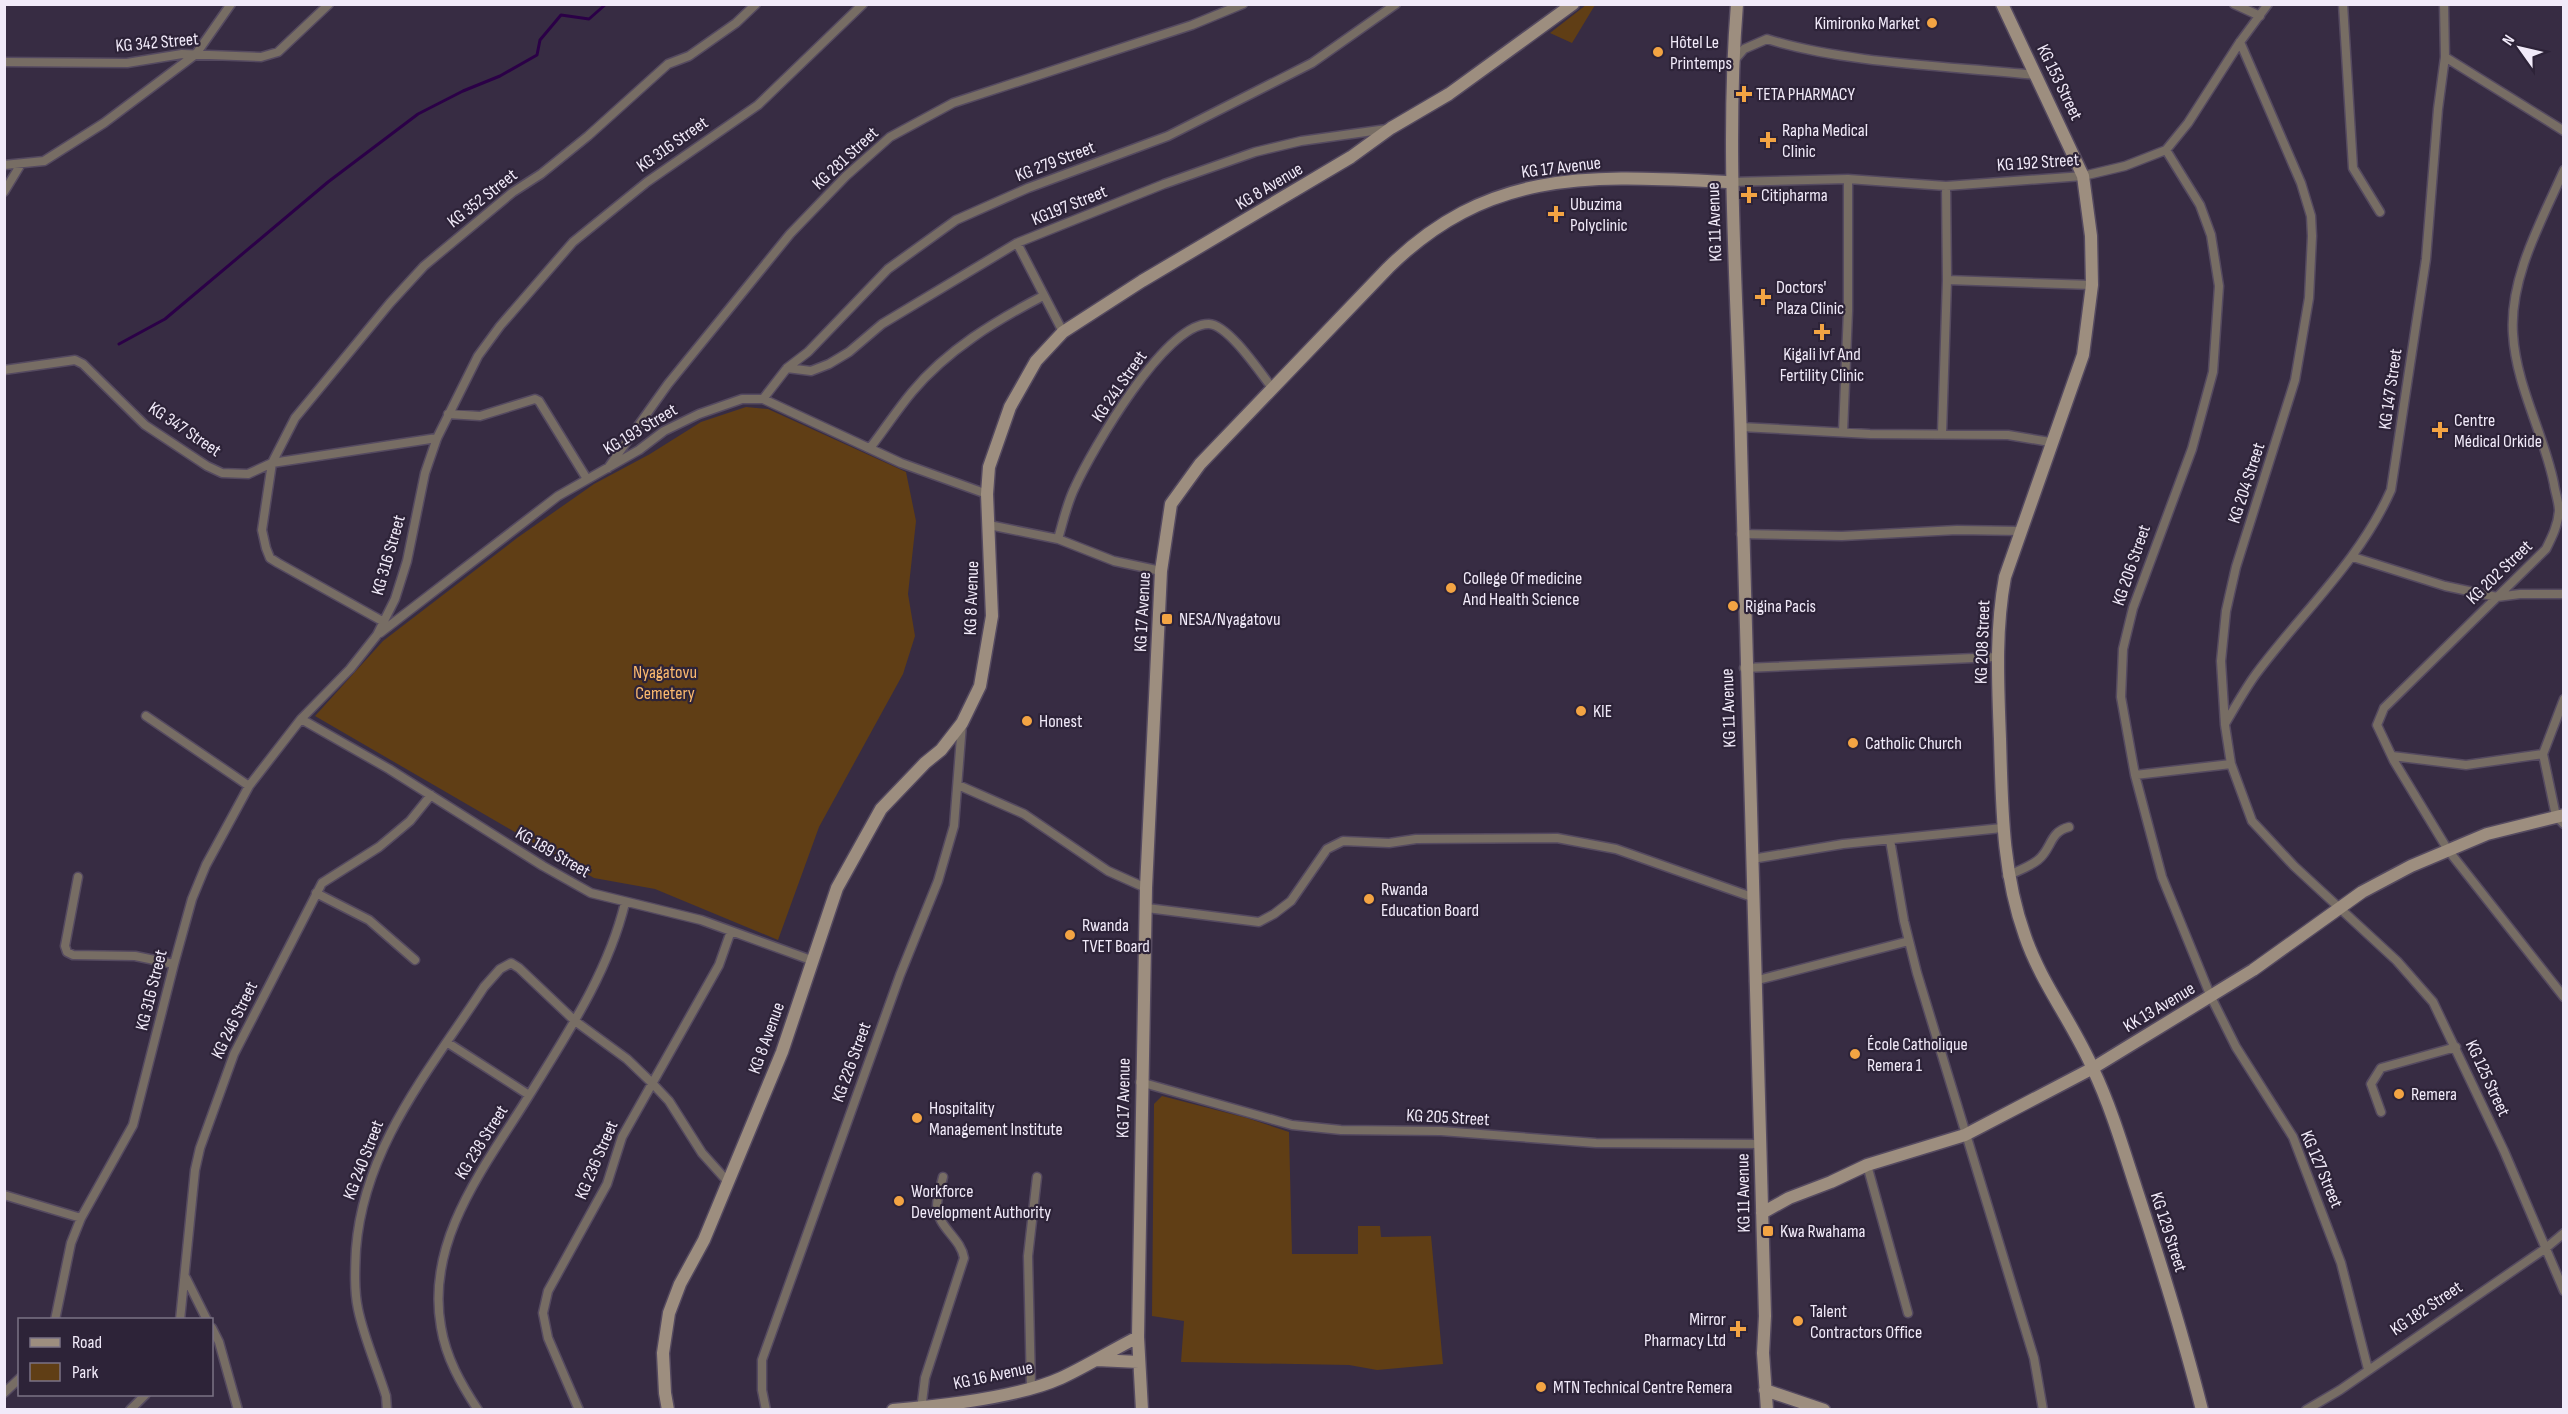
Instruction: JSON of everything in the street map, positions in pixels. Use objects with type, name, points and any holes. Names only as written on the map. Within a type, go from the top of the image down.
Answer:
[{"type":"street","points":[[4,165],[44,161],[74,144],[196,54],[231,4]]},
{"type":"street","name":"KG 342 Street","points":[[4,62],[127,63],[196,54],[261,57],[278,52],[329,4]]},
{"type":"street","name":"KG 352 Street","points":[[384,621],[270,558],[262,530],[272,463],[295,418],[390,303],[424,266],[513,192],[541,174],[588,136],[668,64],[689,56],[736,23],[756,4]]},
{"type":"street","name":"KG 316 Street","points":[[55,1318],[71,1243],[81,1218],[133,1125],[192,899],[206,865],[249,786],[302,719],[377,635],[407,561],[425,473],[437,438],[478,356],[500,326],[573,242],[646,182],[758,105],[863,4]]},
{"type":"street","name":"KG 279 Street","points":[[763,399],[787,368],[808,352],[888,269],[956,220],[1028,188],[1179,131],[1312,63],[1396,4]]},
{"type":"street","name":"KG 8 Avenue","points":[[668,1410],[663,1353],[669,1313],[680,1284],[704,1240],[729,1183],[748,1131],[782,1052],[837,888],[881,809],[941,750],[962,723],[980,686],[992,616],[987,494],[989,467],[1010,407],[1036,361],[1063,332],[1142,281],[1351,157],[1391,128],[1449,94],[1573,4]]},
{"type":"street","name":"KG 11 Avenue","points":[[1737,4],[1732,62],[1730,182],[1741,427],[1744,668],[1752,859],[1767,1410]]},
{"type":"street","name":"KG 153 Street","points":[[2002,4],[2083,176]]},
{"type":"street","points":[[2234,4],[2260,16]]},
{"type":"street","name":"KG 192 Street","points":[[1730,182],[1848,179],[1946,186],[2083,176],[2125,166],[2166,150],[2188,123],[2240,42],[2268,4]]},
{"type":"street","points":[[2343,4],[2353,168],[2380,212]]},
{"type":"street","name":"KG 147 Street","points":[[2224,724],[2256,674],[2353,557],[2380,515],[2391,490],[2426,260],[2438,109],[2445,57],[2444,4]]},
{"type":"street","name":"KG 281 Street","points":[[608,468],[668,384],[790,234],[846,176],[890,137],[953,103],[1238,6]]},
{"type":"street","points":[[1732,62],[1744,50],[1767,39],[1785,46],[1874,58],[2036,75]]},
{"type":"street","name":"KG 204 Street","points":[[2240,42],[2301,183],[2311,216],[2312,265],[2304,340],[2295,380],[2236,567],[2226,611],[2221,661],[2224,724],[2231,764],[2252,821],[2294,866],[2340,909]]},
{"type":"street","points":[[2445,57],[2564,131]]},
{"type":"street","name":"KG197 Street","points":[[787,368],[812,371],[829,364],[849,352],[891,318],[1017,243],[1164,184],[1255,152],[1301,141],[1391,128]]},
{"type":"street","name":"KG 206 Street","points":[[2166,150],[2200,205],[2211,235],[2219,286],[2213,372],[2203,415],[2133,608],[2123,649],[2121,697],[2135,775],[2162,877],[2211,997]]},
{"type":"street","points":[[4,192],[21,164]]},
{"type":"street","name":"KG 202 Street","points":[[2564,170],[2528,255],[2516,300],[2513,334],[2526,394],[2551,469],[2559,510],[2555,532],[2546,549],[2384,708],[2377,725],[2392,756],[2448,850],[2564,997]]},
{"type":"street","name":"KG 208 Street","points":[[2083,176],[2091,236],[2092,285],[2083,355],[2050,442],[2005,577],[1999,610],[1997,657],[2002,828],[2007,876],[2025,937],[2055,1002],[2093,1068]]},
{"type":"street","name":"KG 17 Avenue","points":[[1142,1410],[1138,1337],[1140,1082],[1146,888],[1161,571],[1171,504],[1200,464],[1411,245],[1459,212],[1525,187],[1547,184],[1641,178],[1730,182]]},
{"type":"street","points":[[1843,432],[1848,311],[1848,179]]},
{"type":"street","points":[[1942,433],[1947,280],[1946,186]]},
{"type":"street","points":[[1017,243],[1063,332]]},
{"type":"street","points":[[1947,280],[2092,285]]},
{"type":"street","points":[[870,448],[912,391],[949,356],[1000,319],[1043,296]]},
{"type":"street","name":"KG 241 Street","points":[[1058,539],[1074,488],[1136,384],[1169,344],[1194,328],[1209,324],[1220,327],[1273,389]]},
{"type":"street","name":"KG 347 Street","points":[[4,370],[75,360],[83,364],[144,425],[207,466],[222,473],[248,474],[272,463],[437,438]]},
{"type":"street","points":[[448,414],[480,416],[535,399],[539,401],[587,479]]},
{"type":"street","name":"KG 193 Street","points":[[377,635],[558,496],[639,450],[664,430],[699,414],[742,399],[763,399]]},
{"type":"street","points":[[763,399],[959,486],[987,494]]},
{"type":"street","points":[[1741,427],[1843,432],[2007,435],[2050,442]]},
{"type":"street","points":[[989,525],[1058,539],[1114,561],[1161,571]]},
{"type":"street","points":[[1742,534],[1842,536],[1957,530],[2022,531]]},
{"type":"street","points":[[2353,557],[2445,586],[2497,597],[2520,594],[2564,594]]},
{"type":"street","points":[[1744,668],[1997,657]]},
{"type":"street","points":[[2561,818],[2543,754],[2564,699]]},
{"type":"street","points":[[146,716],[249,786]]},
{"type":"street","name":"KG 189 Street","points":[[302,719],[591,893],[701,920],[811,960]]},
{"type":"street","name":"KG 226 Street","points":[[765,1410],[762,1360],[900,975],[938,882],[954,826],[962,723]]},
{"type":"street","points":[[2392,756],[2466,765],[2543,754]]},
{"type":"street","points":[[2135,775],[2231,764]]},
{"type":"street","points":[[958,784],[1024,814],[1108,871],[1146,888]]},
{"type":"street","name":"KG 246 Street","points":[[180,1318],[186,1278],[186,1242],[200,1148],[234,1054],[316,893],[330,876],[379,847],[410,821],[431,795]]},
{"type":"street","name":"KK 13 Avenue","points":[[1762,1213],[1789,1198],[1867,1165],[1965,1135],[2093,1068],[2211,997],[2362,892],[2448,850],[2487,834],[2561,818]]},
{"type":"street","points":[[2007,876],[2038,861],[2053,835],[2069,827]]},
{"type":"street","points":[[1752,859],[1890,840],[2002,828]]},
{"type":"street","points":[[1146,908],[1259,922],[1291,901],[1320,858],[1334,844],[1343,841],[1389,843],[1416,839],[1503,837],[1557,838],[1591,843],[1752,897]]},
{"type":"street","points":[[1890,840],[1909,941],[1965,1135],[2034,1358],[2043,1410]]},
{"type":"street","points":[[78,877],[65,945],[67,952],[73,955],[135,956],[174,964]]},
{"type":"street","points":[[316,893],[369,920],[415,960]]},
{"type":"street","name":"KG 238 Street","points":[[478,1410],[458,1381],[441,1327],[439,1298],[444,1253],[473,1182],[575,1021],[605,963],[617,934],[625,903]]},
{"type":"street","name":"KG 125 Street","points":[[2340,909],[2397,961],[2433,1002],[2456,1047],[2564,1291]]},
{"type":"street","name":"KG 236 Street","points":[[579,1410],[548,1338],[543,1312],[548,1291],[607,1184],[622,1137],[719,965],[731,931]]},
{"type":"street","points":[[1754,981],[1909,941]]},
{"type":"street","name":"KG 240 Street","points":[[387,1410],[386,1396],[358,1308],[355,1270],[360,1212],[372,1174],[400,1111],[493,975],[511,963],[575,1021]]},
{"type":"street","name":"KG 127 Street","points":[[2211,997],[2236,1047],[2293,1137],[2341,1263],[2367,1369]]},
{"type":"street","points":[[575,1021],[627,1059],[652,1083],[669,1101],[702,1153],[729,1183]]},
{"type":"street","points":[[448,1043],[529,1095]]},
{"type":"street","points":[[2381,1112],[2371,1084],[2381,1068],[2456,1047]]},
{"type":"street","name":"KG 129 Street","points":[[2093,1068],[2154,1245],[2202,1410]]},
{"type":"street","name":"KG 205 Street","points":[[1140,1082],[1302,1126],[1341,1130],[1441,1131],[1596,1143],[1760,1144]]},
{"type":"street","points":[[1867,1165],[1908,1313]]},
{"type":"street","points":[[921,1408],[925,1378],[964,1258],[962,1245],[946,1228],[937,1207],[943,1177]]},
{"type":"street","points":[[1031,1387],[1028,1256],[1037,1177]]},
{"type":"street","points":[[4,1195],[81,1218]]},
{"type":"street","name":"KG 182 Street","points":[[2306,1410],[2340,1390],[2367,1369],[2546,1248],[2564,1233]]},
{"type":"street","points":[[186,1278],[206,1318]]},
{"type":"street","points":[[213,1330],[219,1342],[238,1410]]},
{"type":"street","name":"KG 16 Avenue","points":[[893,1410],[921,1408],[1031,1387],[1059,1379],[1138,1337]]},
{"type":"street","points":[[1096,1359],[1139,1362]]},
{"type":"street","points":[[4,1393],[18,1380]]},
{"type":"street","points":[[1765,1390],[1824,1410]]},
{"type":"street","points":[[130,1410],[145,1396]]},
{"type":"green space","points":[[1586,5],[1595,5],[1572,43],[1550,33]]},
{"type":"green space","name":"Nyagatovu Cemetery","points":[[746,407],[768,409],[906,472],[916,521],[908,594],[915,636],[903,674],[819,827],[778,940],[655,889],[594,878],[315,716],[383,641],[517,538],[594,484],[650,454],[701,422]]},
{"type":"green space","points":[[1162,1096],[1247,1118],[1289,1132],[1292,1254],[1358,1254],[1358,1226],[1380,1226],[1381,1237],[1431,1236],[1443,1364],[1377,1370],[1349,1365],[1181,1362],[1184,1321],[1152,1316],[1154,1104]]},
{"type":"waterway","points":[[119,344],[165,319],[328,182],[418,114],[463,91],[500,76],[537,55],[540,40],[561,15],[589,19],[606,4]]},
{"type":"place","name":"Kimironko Market","points":[[1932,23]]},
{"type":"place","name":"Hôtel Le Printemps","points":[[1658,52]]},
{"type":"place","name":"TETA PHARMACY","points":[[1744,94]]},
{"type":"place","name":"Rapha Medical Clinic","points":[[1768,140]]},
{"type":"place","name":"Citipharma","points":[[1749,195]]},
{"type":"place","name":"Ubuzima Polyclinic","points":[[1556,214]]},
{"type":"place","name":"Doctors' Plaza Clinic","points":[[1763,297]]},
{"type":"place","name":"Kigali Ivf And Fertility Clinic","points":[[1822,332]]},
{"type":"place","name":"Centre Médical Orkide","points":[[2440,430]]},
{"type":"place","name":"College Of medicine And Health Science","points":[[1451,588]]},
{"type":"place","name":"Rigina Pacis","points":[[1733,606]]},
{"type":"place","name":"NESA/Nyagatovu","points":[[1167,619]]},
{"type":"place","name":"KIE","points":[[1581,711]]},
{"type":"place","name":"Honest","points":[[1027,721]]},
{"type":"place","name":"Catholic Church","points":[[1853,743]]},
{"type":"place","name":"Rwanda Education Board","points":[[1369,899]]},
{"type":"place","name":"Rwanda TVET Board","points":[[1070,935]]},
{"type":"place","name":"École Catholique Remera 1","points":[[1855,1054]]},
{"type":"place","name":"Remera","points":[[2399,1094]]},
{"type":"place","name":"Hospitality Management Institute","points":[[917,1118]]},
{"type":"place","name":"Workforce Development Authority","points":[[899,1201]]},
{"type":"place","name":"Kwa Rwahama","points":[[1768,1231]]},
{"type":"place","name":"Talent Contractors Office","points":[[1798,1321]]},
{"type":"place","name":"Mirror Pharmacy Ltd","points":[[1738,1329]]},
{"type":"place","name":"MTN Technical Centre Remera","points":[[1541,1387]]}]
